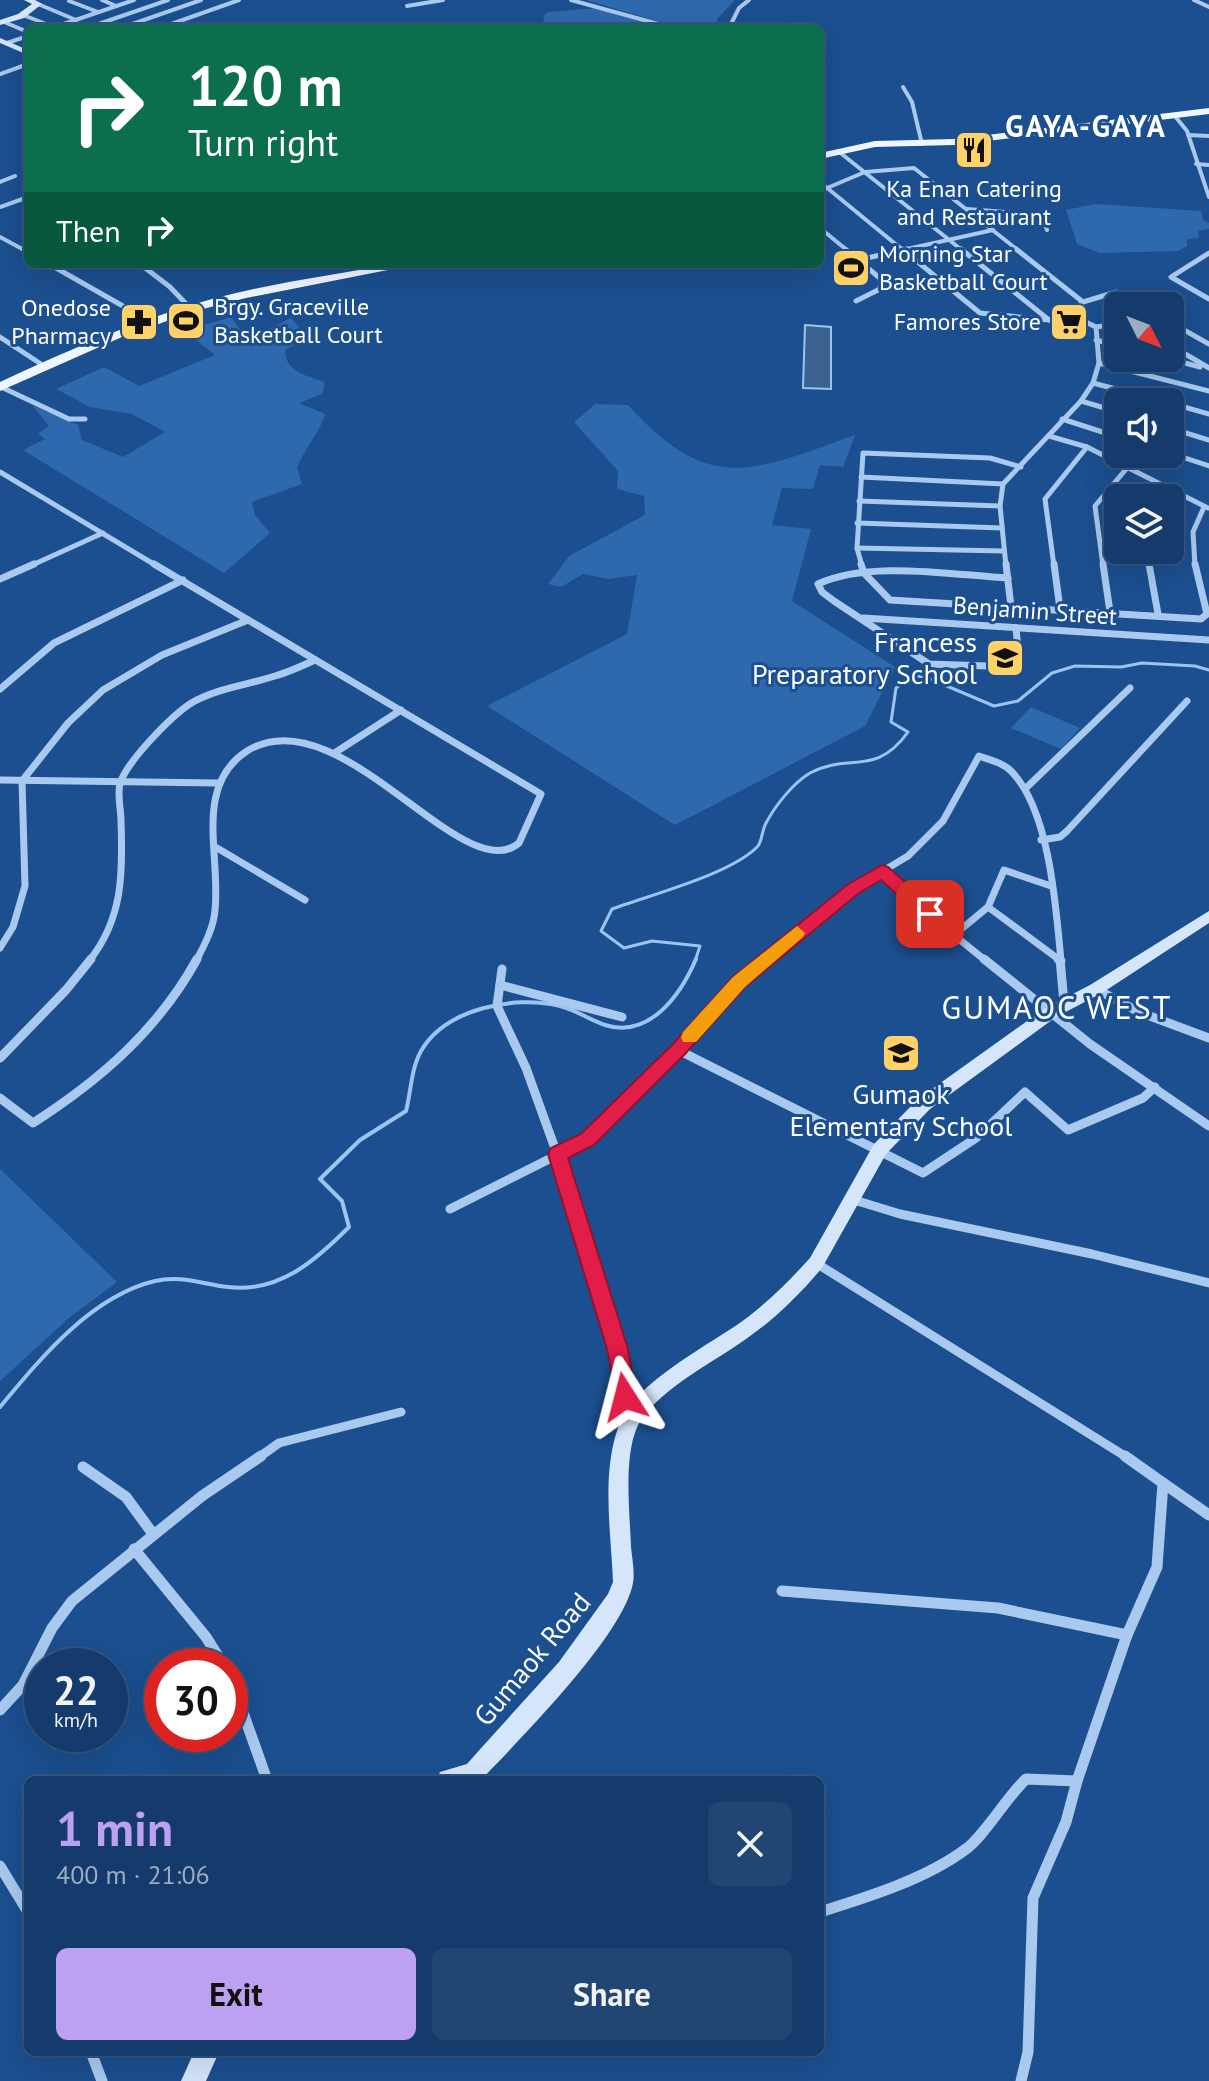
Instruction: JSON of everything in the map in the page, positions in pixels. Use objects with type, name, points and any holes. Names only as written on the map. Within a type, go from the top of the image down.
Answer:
[{"type":"main road","points":[[824,155],[875,144],[922,144],[1209,111]]},
{"type":"main road","points":[[1,387],[151,322],[191,309],[229,298],[390,268]]},
{"type":"street","points":[[28,0],[76,20]]},
{"type":"street","points":[[51,9],[70,0],[98,12]]},
{"type":"street","points":[[102,0],[150,24]]},
{"type":"street","points":[[64,24],[134,0]]},
{"type":"street","points":[[98,24],[168,0]]},
{"type":"street","points":[[133,24],[201,0]]},
{"type":"street","points":[[171,24],[239,0]]},
{"type":"street","points":[[407,6],[443,0]]},
{"type":"street","points":[[571,0],[660,24]]},
{"type":"street","points":[[731,24],[739,8],[749,0]]},
{"type":"street","points":[[1194,0],[1209,7]]},
{"type":"street","points":[[2,22],[23,15],[38,4]]},
{"type":"street","points":[[23,15],[44,24]]},
{"type":"street","points":[[2,22],[24,32]]},
{"type":"street","points":[[0,74],[24,65]]},
{"type":"street","points":[[903,87],[912,102],[922,144]]},
{"type":"street","points":[[1174,115],[1188,135],[1209,197]]},
{"type":"street","points":[[1188,135],[1209,136]]},
{"type":"street","points":[[838,151],[1049,320]]},
{"type":"street","points":[[1196,164],[1209,165]]},
{"type":"street","points":[[1083,302],[914,168],[863,171],[826,187],[980,313],[1011,319],[1049,320],[1069,314],[1083,302],[1104,296]]},
{"type":"street","points":[[0,182],[15,176]]},
{"type":"street","points":[[0,207],[24,198]]},
{"type":"street","points":[[967,209],[1042,215],[1047,230]]},
{"type":"street","points":[[858,260],[993,230]]},
{"type":"street","points":[[824,231],[881,279],[880,289],[856,301]]},
{"type":"street","points":[[0,237],[24,250]]},
{"type":"street","points":[[1209,253],[1171,277],[1209,299]]},
{"type":"street","points":[[56,268],[151,322]]},
{"type":"street","points":[[145,268],[191,309]]},
{"type":"street","points":[[1069,314],[1096,327],[1104,326]]},
{"type":"street","points":[[1011,607],[1000,506],[1003,484],[1081,401],[1093,383],[1099,363],[1096,327]]},
{"type":"street","points":[[1184,329],[1207,341]]},
{"type":"street","points":[[0,337],[44,366]]},
{"type":"street","points":[[1096,340],[1104,342]]},
{"type":"street","points":[[1184,354],[1209,369]]},
{"type":"street","points":[[1099,363],[1209,391]]},
{"type":"street","points":[[1184,363],[1209,369]]},
{"type":"street","points":[[1093,383],[1112,388]]},
{"type":"street","points":[[1,387],[69,419],[85,419]]},
{"type":"street","points":[[1081,401],[1104,408]]},
{"type":"street","points":[[1184,407],[1209,414]]},
{"type":"street","points":[[1062,419],[1104,432]]},
{"type":"street","points":[[1184,432],[1209,440]]},
{"type":"street","points":[[1049,436],[1087,447],[1104,456]]},
{"type":"street","points":[[1060,609],[1045,499],[1087,447]]},
{"type":"street","points":[[1021,467],[990,458],[863,453],[857,548],[864,573],[890,600],[1204,618],[1207,614],[1191,534],[1195,519],[1207,508],[1184,497]]},
{"type":"street","points":[[1184,458],[1209,466]]},
{"type":"street","points":[[1110,612],[1095,506],[1127,468],[1157,484]]},
{"type":"street","points":[[0,472],[541,794],[517,846],[504,852],[478,846],[438,825],[336,752],[303,742],[258,745],[237,759],[217,783],[215,916],[180,990],[133,1046],[72,1099],[33,1123],[0,1098]]},
{"type":"street","points":[[861,477],[1003,484]]},
{"type":"street","points":[[859,501],[1000,506]]},
{"type":"street","points":[[857,523],[1002,528]]},
{"type":"street","points":[[0,579],[103,533]]},
{"type":"street","points":[[857,548],[1004,551]]},
{"type":"street","points":[[1149,564],[1158,614]]},
{"type":"street","points":[[0,566],[11,573]]},
{"type":"street","points":[[1008,578],[864,573],[836,576],[818,584],[822,592],[929,664],[1016,667],[1019,660],[1016,628]]},
{"type":"street","points":[[0,689],[54,643],[183,580]]},
{"type":"street","name":"Benjamin Street","points":[[859,618],[1209,640]]},
{"type":"street","points":[[0,948],[20,906],[28,874],[22,781],[83,706],[118,678],[149,660],[248,620]]},
{"type":"street","points":[[0,1058],[66,990],[105,941],[119,901],[123,870],[120,784],[157,732],[190,704],[214,692],[277,676],[315,660]]},
{"type":"street","points":[[1026,788],[1130,688]]},
{"type":"street","points":[[1041,840],[1060,837],[1187,701]]},
{"type":"street","points":[[336,752],[401,710]]},
{"type":"street","points":[[450,1209],[587,1140],[678,1050],[739,982],[802,929],[908,856],[943,821],[979,756],[1010,769],[1026,788],[1051,886],[1061,961],[1057,1008]]},
{"type":"street","points":[[0,780],[217,783]]},
{"type":"street","points":[[217,848],[305,900]]},
{"type":"street","points":[[954,935],[988,907],[1004,870],[1051,886]]},
{"type":"street","points":[[882,871],[954,935],[1057,1008],[1209,1126]]},
{"type":"street","points":[[988,907],[1061,961]]},
{"type":"street","points":[[629,1421],[650,1397],[755,1322],[816,1263],[880,1149],[924,1104],[1057,1008],[1096,989],[1209,916]]},
{"type":"street","points":[[502,969],[497,1006],[526,1068],[557,1154],[618,1349],[629,1421]]},
{"type":"street","points":[[500,985],[622,1017]]},
{"type":"street","points":[[1096,989],[1139,1012],[1209,1038]]},
{"type":"street","points":[[678,1050],[923,1173],[976,1138],[1025,1092],[1068,1130],[1143,1098],[1155,1087]]},
{"type":"street","points":[[850,1199],[900,1214],[1092,1254],[1209,1283]]},
{"type":"street","points":[[816,1263],[1028,1398],[1117,1450],[1209,1515]]},
{"type":"street","points":[[0,1710],[23,1685],[52,1628],[72,1601],[202,1496],[279,1443],[401,1412]]},
{"type":"street","name":"Gumaok Road","points":[[477,1776],[601,1626],[620,1597],[621,1451],[629,1421]]},
{"type":"street","points":[[83,1467],[126,1497],[153,1534]]},
{"type":"street","points":[[1021,2081],[1028,2052],[1033,1898],[1066,1822],[1127,1635],[1157,1567],[1163,1483]]},
{"type":"street","points":[[134,1549],[213,1648]]},
{"type":"street","points":[[782,1591],[998,1608],[1127,1635]]},
{"type":"street","points":[[248,1727],[266,1776]]},
{"type":"street","points":[[824,1911],[891,1889],[968,1848],[1008,1796],[1026,1779],[1077,1781]]},
{"type":"street","points":[[0,1866],[24,1905]]},
{"type":"street","points":[[93,2056],[102,2081]]},
{"type":"street","points":[[193,2081],[205,2056]]},
{"type":"shaded area","points":[[586,0],[735,0],[716,24],[667,24]]},
{"type":"shaded area","points":[[599,8],[651,24],[543,24],[544,15],[548,12]]},
{"type":"shaded area","points":[[1095,204],[1201,211],[1203,220],[1209,223],[1209,229],[1198,231],[1199,238],[1187,239],[1187,246],[1178,251],[1100,253],[1077,244],[1066,210]]},
{"type":"shaded area","points":[[231,317],[247,339],[291,318],[299,327],[289,334],[294,345],[285,350],[289,363],[298,372],[325,382],[322,394],[299,403],[325,414],[297,468],[302,484],[252,502],[255,515],[270,533],[224,573],[23,450],[45,439],[38,434],[49,426],[33,406],[78,425],[82,440],[123,457],[165,432],[132,414],[90,407],[56,389],[104,367],[139,386],[215,355],[185,331]]},
{"type":"shaded area","points":[[805,325],[831,327],[831,389],[803,388]]},
{"type":"shaded area","points":[[595,404],[628,405],[657,434],[684,453],[709,464],[734,468],[788,458],[855,435],[843,467],[820,465],[813,489],[782,488],[772,525],[811,529],[792,601],[895,667],[865,726],[675,825],[487,706],[627,634],[637,575],[608,579],[583,574],[561,587],[548,584],[569,556],[645,515],[644,496],[617,489],[618,471],[574,422]]},
{"type":"shaded area","points":[[1031,707],[1080,728],[1061,749],[1011,728]]},
{"type":"shaded area","points":[[0,1169],[117,1282],[69,1318],[0,1381]]},
{"type":"waterway","points":[[695,961],[700,946],[652,941],[624,948],[601,931],[612,909],[710,875],[746,856],[758,846],[766,823],[779,802],[810,773],[837,764],[873,760],[896,746],[908,732],[891,722],[896,688],[913,675],[928,678],[994,706],[1018,701],[1052,673],[1075,666],[1121,667],[1142,663],[1195,666],[1209,670]]},
{"type":"waterway","points":[[0,1407],[68,1332],[109,1300],[155,1281],[174,1279],[228,1287],[264,1285],[295,1272],[323,1252],[349,1227],[342,1201],[320,1179],[360,1140],[406,1111],[413,1073],[421,1051],[432,1036],[447,1024],[483,1008],[523,1002],[560,1006],[605,1025],[621,1028],[636,1026],[650,1019],[672,999],[696,959]]},
{"type":"slow traffic","points":[[690,1037],[739,982],[797,933]]},
{"type":"place","name":"Ka Enan Catering and Restaurant","points":[[974,150]]},
{"type":"place","name":"Morning Star Basketball Court","points":[[851,268]]},
{"type":"place","name":"Brgy. Graceville Basketball Court","points":[[186,321]]},
{"type":"place","name":"Onedose Pharmacy","points":[[139,322]]},
{"type":"place","name":"Famores Store","points":[[1069,322]]},
{"type":"place","name":"Francess Preparatory School","points":[[1005,658]]},
{"type":"place","name":"Gumaok Elementary School","points":[[901,1053]]},
{"type":"district","name":"GAYA-GAYA","points":[[1086,127]]},
{"type":"district","name":"GUMAOC WEST","points":[[1057,1008]]},
{"type":"route","points":[[625,1397],[618,1349],[557,1154],[587,1140],[678,1050],[739,982],[853,889],[882,871],[930,914]]}]
